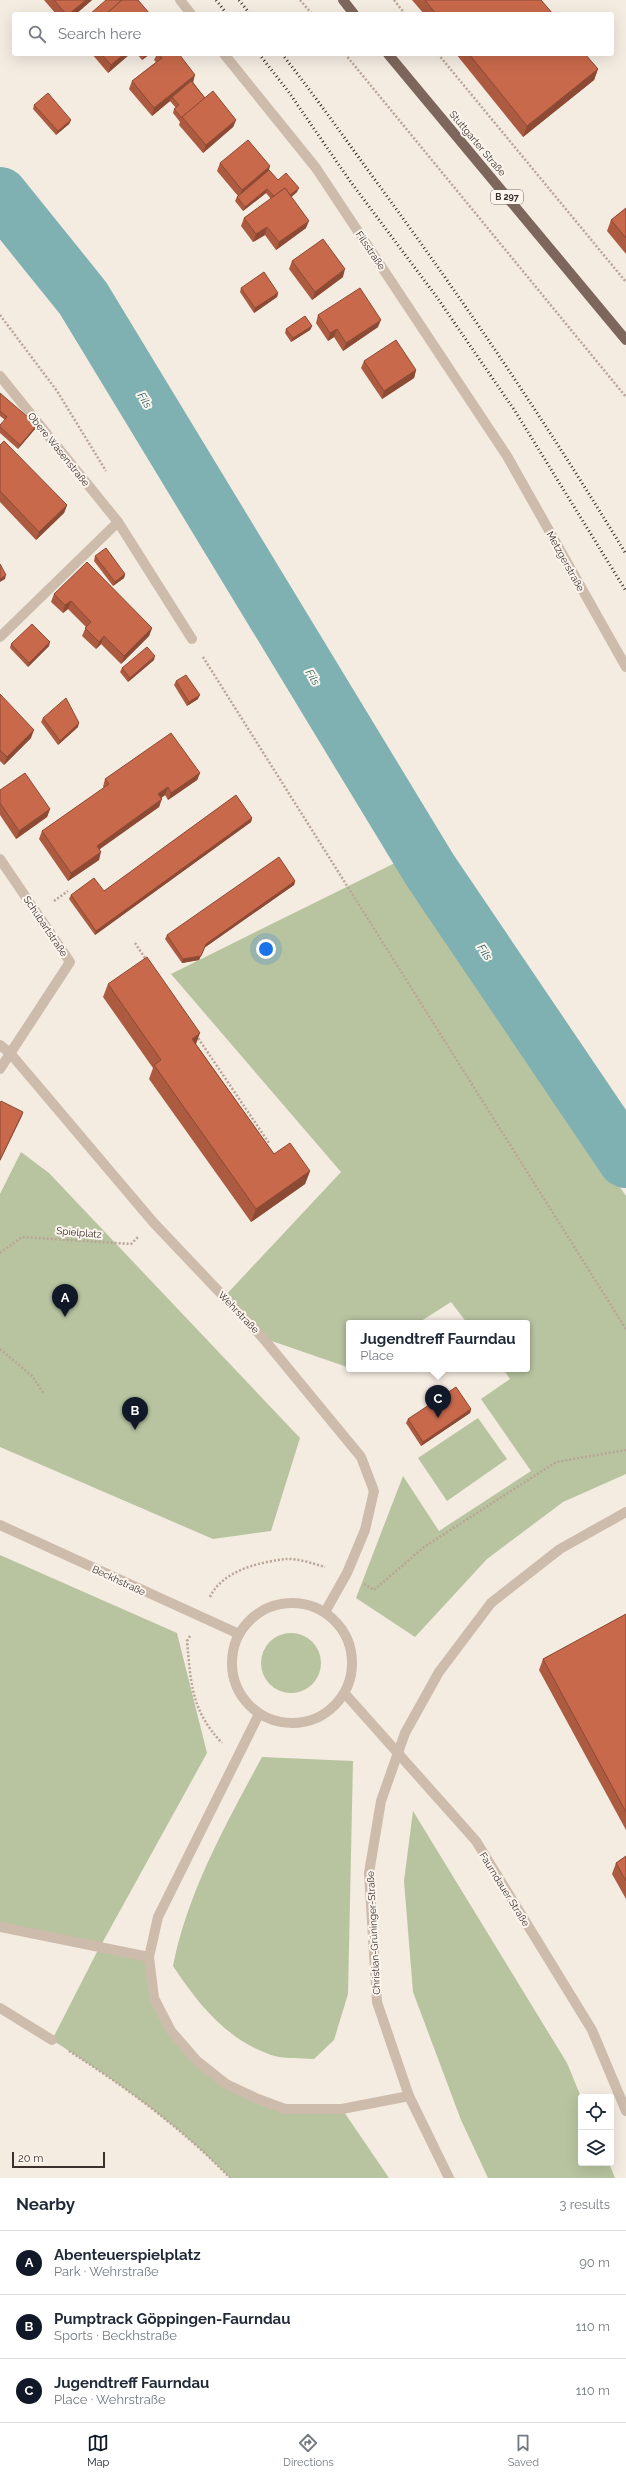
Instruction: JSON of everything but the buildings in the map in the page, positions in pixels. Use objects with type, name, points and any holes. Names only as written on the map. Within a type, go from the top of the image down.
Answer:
[{"type":"main road","points":[[343,0],[352,12]]},
{"type":"main road","name":"Stuttgarter Straße","points":[[390,56],[626,340]]},
{"type":"street","points":[[180,0],[189,12]]},
{"type":"street","name":"Filsstraße","points":[[226,56],[316,168],[507,456]]},
{"type":"street","name":"Obere Wasenstraße","points":[[0,376],[118,522],[192,639]]},
{"type":"street","name":"Metzgerstraße","points":[[507,456],[626,667]]},
{"type":"street","points":[[0,637],[118,522]]},
{"type":"street","name":"Schubartstraße","points":[[0,859],[70,962],[10,1053]]},
{"type":"street","name":"Wehrstraße","points":[[0,1045],[10,1053],[153,1222],[264,1338],[361,1457],[374,1491],[365,1530],[347,1573],[325,1612]]},
{"type":"street","points":[[0,1069],[10,1053]]},
{"type":"street","name":"Christian-Grüninger-Straße","points":[[449,2178],[409,2096],[377,2002],[369,1873],[381,1801],[405,1733],[439,1672],[491,1603],[560,1549],[626,1512]]},
{"type":"street","name":"Beckhstraße","points":[[0,1525],[239,1634]]},
{"type":"street","points":[[286,1603],[306,1604],[325,1612],[340,1626],[350,1644],[353,1664],[349,1684],[343,1694],[324,1715],[305,1723],[285,1724],[259,1714],[249,1707],[238,1691],[231,1673],[232,1653],[239,1634],[251,1619],[267,1608],[286,1603]]},
{"type":"street","name":"Faurndauer Straße","points":[[343,1694],[476,1841],[592,2030],[626,2111]]},
{"type":"street","points":[[259,1714],[158,1917],[149,1957],[154,1998],[171,2031],[197,2061],[226,2084],[258,2099],[285,2109],[342,2109],[409,2096]]},
{"type":"street","points":[[0,1927],[149,1957]]},
{"type":"street","points":[[0,2008],[52,2040]]},
{"type":"path","points":[[300,0],[310,12]]},
{"type":"path","points":[[394,0],[403,12]]},
{"type":"path","points":[[347,56],[626,397]]},
{"type":"path","points":[[440,56],[626,282]]},
{"type":"path","points":[[0,316],[58,391],[108,474]]},
{"type":"path","points":[[192,639],[626,1328]]},
{"type":"path","points":[[135,943],[148,962]]},
{"type":"path","points":[[195,1033],[269,1143]]},
{"type":"path","name":"Spielplatz","points":[[0,1253],[22,1237],[131,1244],[153,1222]]},
{"type":"path","points":[[0,1349],[32,1376],[44,1394]]},
{"type":"path","points":[[52,2040],[98,2069],[170,2123],[230,2178]]},
{"type":"green space","points":[[399,861],[626,1196],[626,1474],[563,1502],[487,1559],[415,1637],[356,1598],[403,1476],[439,1531],[531,1471],[481,1399],[510,1379],[505,1372],[530,1372],[530,1320],[465,1320],[451,1302],[423,1320],[346,1320],[346,1367],[263,1338],[224,1297],[341,1172],[171,974]]},
{"type":"green space","points":[[21,1152],[49,1173],[300,1438],[271,1531],[213,1539],[0,1447],[0,1194]]},
{"type":"green space","points":[[478,1418],[507,1459],[447,1501],[418,1458]]},
{"type":"green space","points":[[0,1555],[177,1633],[207,1753],[100,1947],[149,1957],[154,1998],[171,2031],[226,2084],[285,2109],[342,2109],[389,2178],[230,2178],[189,2139],[167,2121],[122,2087],[52,2040],[99,1948],[0,1927]]},
{"type":"green space","points":[[291,1633],[307,1638],[312,1642],[316,1647],[321,1663],[316,1679],[312,1684],[307,1688],[291,1693],[275,1688],[270,1684],[266,1679],[261,1663],[266,1647],[270,1642],[275,1638]]},
{"type":"green space","points":[[262,1757],[353,1761],[348,1994],[334,2040],[314,2059],[286,2058],[271,2055],[240,2040],[215,2019],[204,2007],[173,1966],[188,1911],[198,1885],[235,1807]]},
{"type":"green space","points":[[413,1811],[567,2063],[580,2094],[578,2094],[578,2166],[610,2166],[615,2178],[488,2178],[461,2120],[413,1992],[404,1881]]},
{"type":"waterway","name":"Fils","points":[[0,195],[83,298],[430,870],[626,1160]]},
{"type":"railway","points":[[216,0],[225,12]]},
{"type":"railway","points":[[239,0],[248,12]]},
{"type":"railway","points":[[261,56],[288,91],[350,181],[436,296],[515,411],[626,591]]},
{"type":"railway","points":[[284,56],[411,229],[475,320],[567,459],[626,554]]},
{"type":"place","name":"Abenteuerspielplatz","points":[[65,1317]]},
{"type":"place","name":"Jugendtreff Faurndau","points":[[438,1418]]},
{"type":"place","name":"Pumptrack Göppingen-Faurndau","points":[[135,1430]]}]
